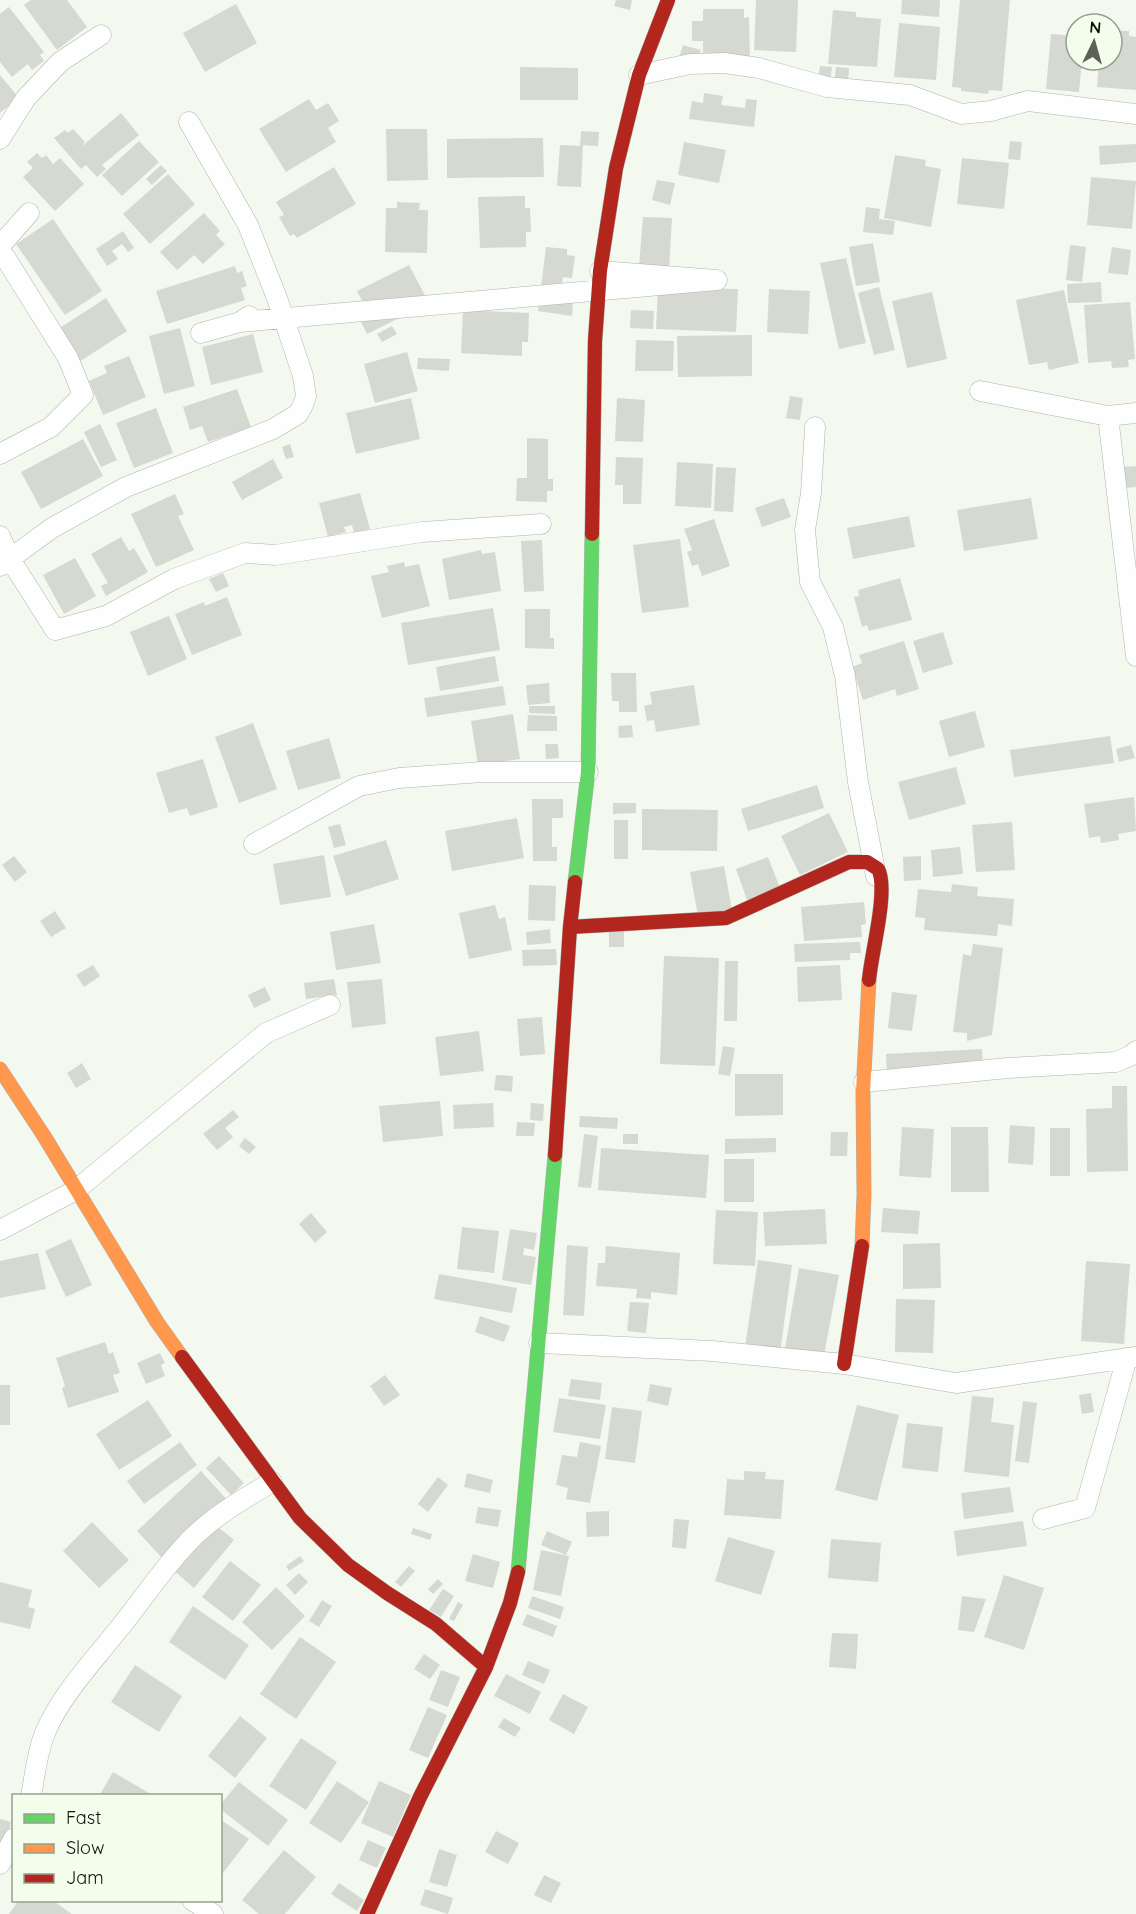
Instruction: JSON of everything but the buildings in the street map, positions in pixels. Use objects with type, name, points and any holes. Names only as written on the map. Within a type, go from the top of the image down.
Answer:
[{"type":"street","points":[[367,1914],[420,1797],[486,1667],[510,1603],[520,1565],[554,1176],[570,927],[588,772],[595,341],[600,271],[616,168],[639,75],[668,0]]},
{"type":"street","points":[[0,139],[26,98],[60,62],[101,35]]},
{"type":"street","points":[[639,75],[690,64],[724,63],[759,68],[827,87],[910,95],[961,114],[991,111],[1028,100],[1136,114]]},
{"type":"street","points":[[5,562],[51,528],[126,487],[273,429],[298,414],[306,396],[303,376],[277,298],[248,225],[189,122]]},
{"type":"street","points":[[0,454],[51,428],[83,395],[68,358],[3,251],[29,213]]},
{"type":"street","points":[[201,333],[240,322],[717,280],[600,271]]},
{"type":"street","points":[[240,322],[277,298]]},
{"type":"street","points":[[980,391],[1108,416],[1136,413]]},
{"type":"street","points":[[1108,416],[1136,656]]},
{"type":"street","points":[[815,427],[811,493],[805,530],[810,582],[833,627],[845,676],[858,782],[878,883]]},
{"type":"street","points":[[0,536],[5,562],[55,630],[106,616],[174,579],[245,553],[275,555],[422,532],[541,524]]},
{"type":"street","points":[[254,844],[359,786],[399,778],[482,772],[588,772]]},
{"type":"street","points":[[570,927],[726,918],[849,862],[862,861],[878,869],[882,883],[870,968],[864,1082],[862,1245],[844,1364]]},
{"type":"street","points":[[0,1230],[76,1190],[266,1033],[330,1005]]},
{"type":"street","points":[[864,1082],[1008,1068],[1116,1062],[1132,1055],[1136,1050]]},
{"type":"street","points":[[0,1069],[44,1136],[157,1322],[300,1518],[348,1565],[436,1624],[486,1667]]},
{"type":"street","points":[[539,1343],[712,1351],[844,1364],[956,1383],[1132,1358],[1085,1508],[1043,1518]]},
{"type":"street","points":[[31,1794],[44,1735],[55,1713],[75,1684],[128,1619],[157,1578],[191,1539],[227,1509],[272,1482]]},
{"type":"street","points":[[0,1864],[12,1842]]},
{"type":"street","points":[[195,1902],[213,1914]]},
{"type":"traffic: fast","points":[[575,882],[588,772],[592,534]]},
{"type":"traffic: fast","points":[[518,1572],[555,1155]]},
{"type":"traffic: slow","points":[[862,1246],[863,1092],[869,980]]},
{"type":"traffic: slow","points":[[0,1069],[44,1136],[157,1322],[182,1357]]},
{"type":"traffic: jam","points":[[592,534],[595,341],[600,271],[616,168],[639,75],[668,0]]},
{"type":"traffic: jam","points":[[570,927],[726,918],[849,862],[867,862],[878,869],[882,892],[869,980]]},
{"type":"traffic: jam","points":[[555,1155],[575,882]]},
{"type":"traffic: jam","points":[[844,1364],[862,1246]]},
{"type":"traffic: jam","points":[[182,1357],[300,1518],[348,1565],[436,1624],[486,1667]]},
{"type":"traffic: jam","points":[[367,1914],[420,1797],[486,1667],[510,1603],[518,1572]]}]
